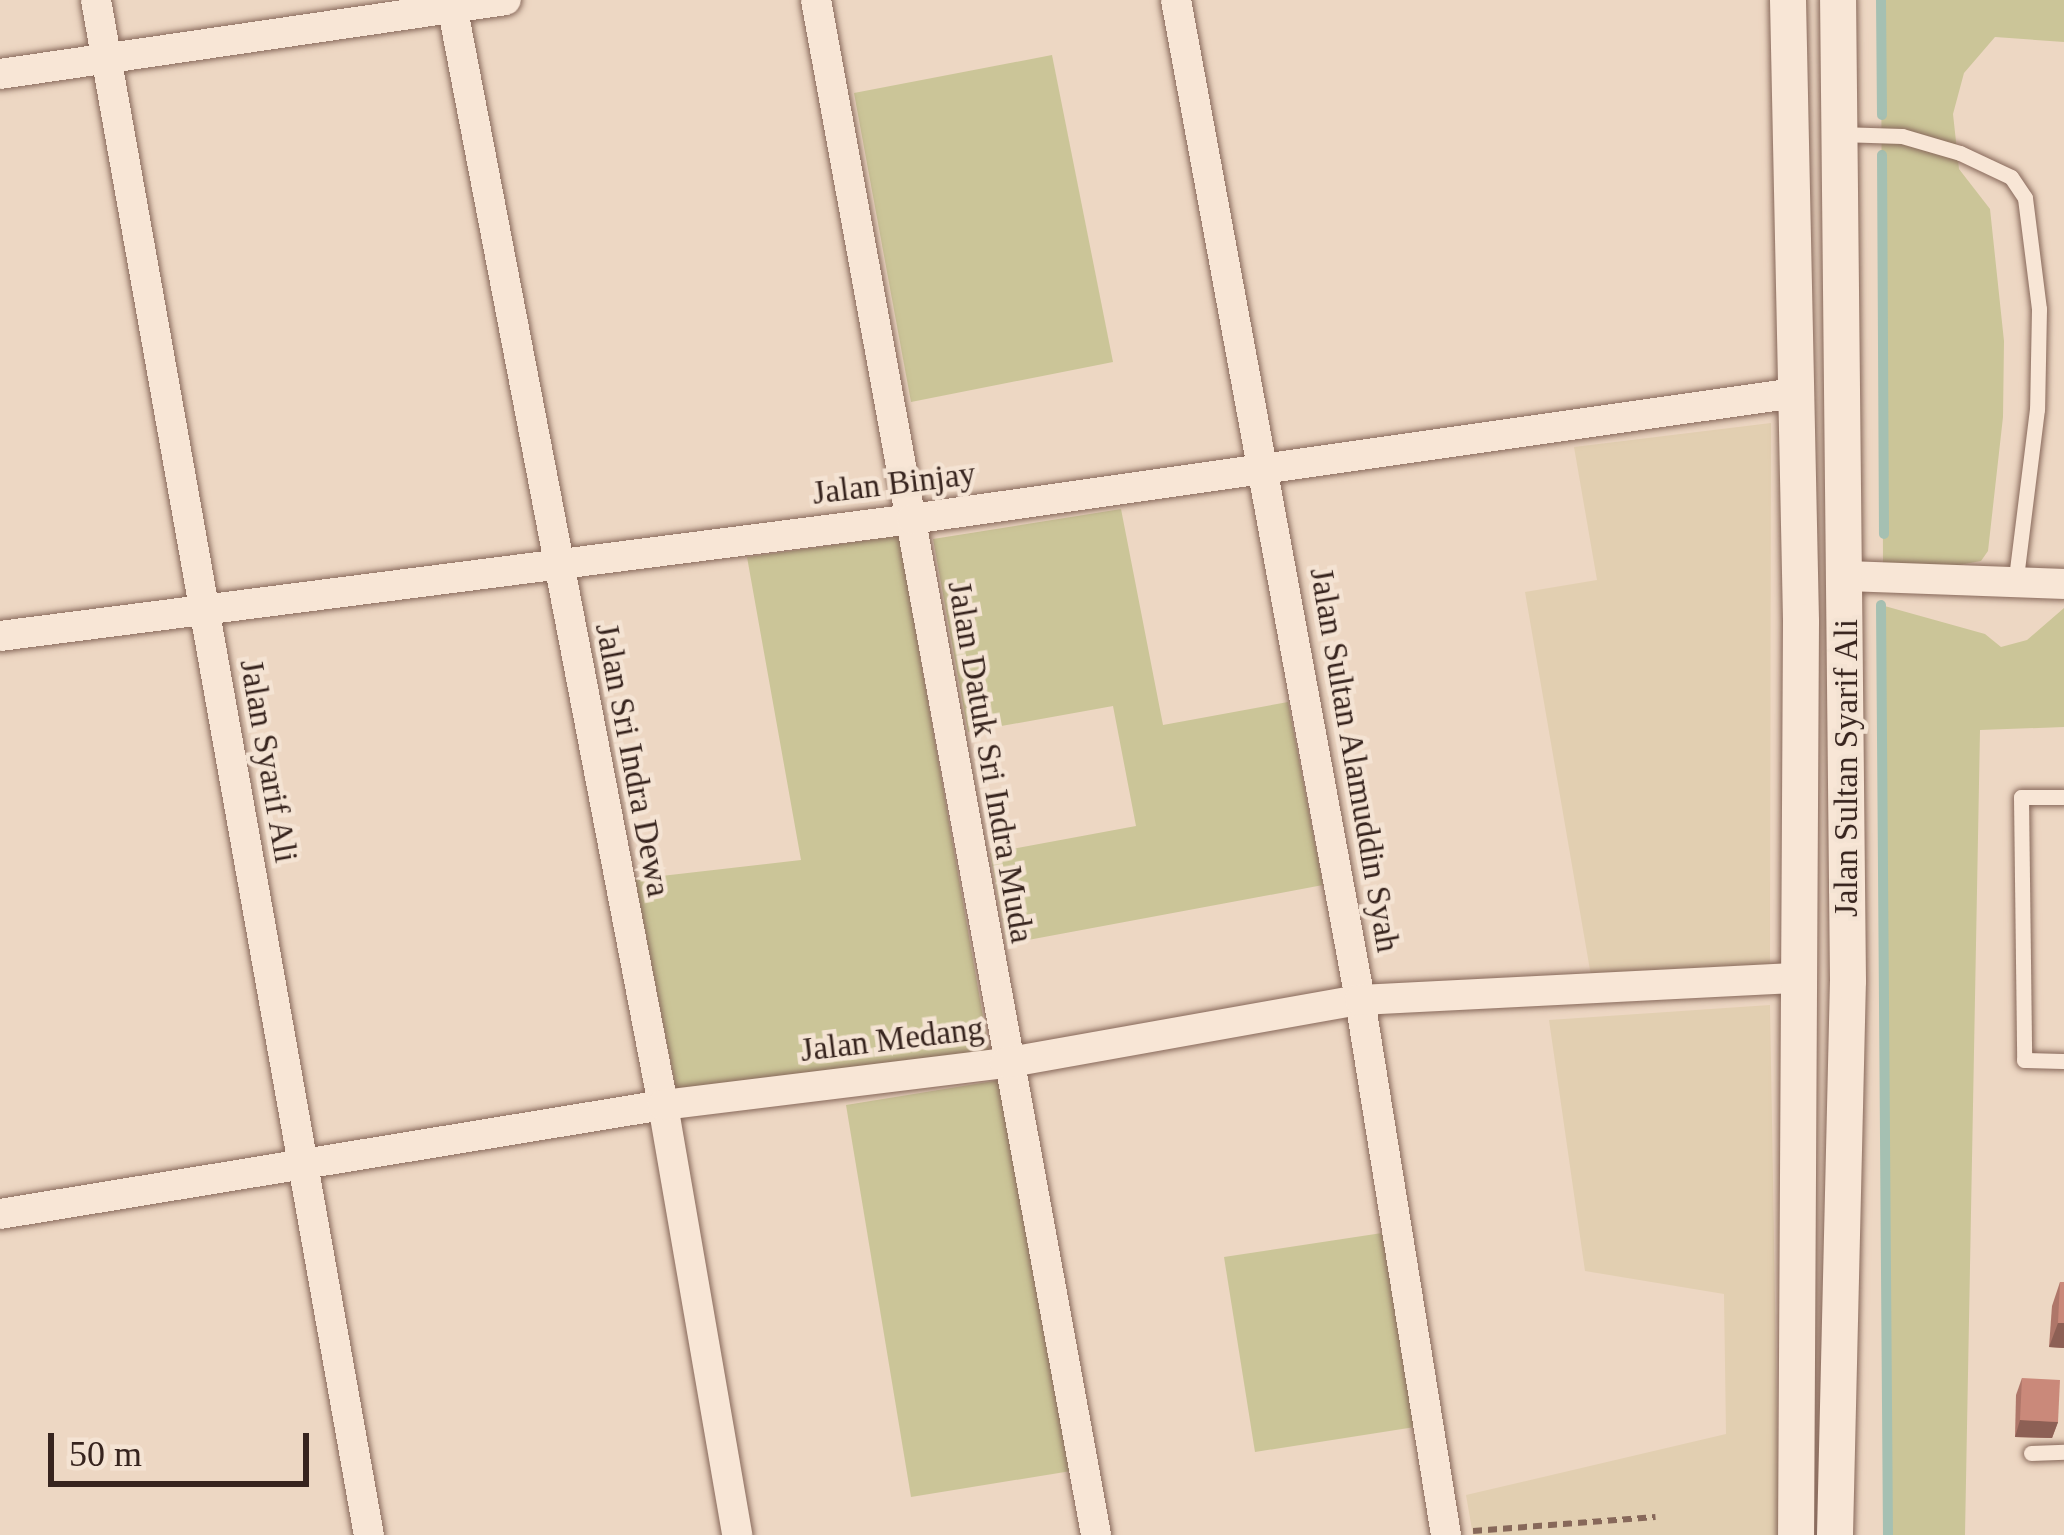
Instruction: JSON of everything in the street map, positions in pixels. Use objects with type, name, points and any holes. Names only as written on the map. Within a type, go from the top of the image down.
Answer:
[{"type":"street","name":"Jalan Syarif Ali","points":[[96,0],[369,1535]]},
{"type":"street","points":[[0,74],[452,3],[506,0]]},
{"type":"street","name":"Jalan Datuk Sri Indra Muda","points":[[816,0],[912,519],[1005,1063],[1096,1535]]},
{"type":"street","name":"Jalan Sultan Alamuddin Syah","points":[[1175,0],[1360,1000],[1442,1534]]},
{"type":"street","name":"Jalan Sultan Syarif Ali","points":[[1788,0],[1801,622],[1796,1535]]},
{"type":"street","name":"Jalan Sultan Syarif Ali","points":[[1835,1535],[1848,981],[1848,576],[1838,0]]},
{"type":"street","name":"Jalan Sri Indra Dewa","points":[[452,3],[663,1105],[736,1535]]},
{"type":"street","name":"Jalan Binjay","points":[[0,636],[556,560],[912,519],[1795,393]]},
{"type":"street","points":[[1848,576],[2064,584]]},
{"type":"street","points":[[1801,622],[1845,629]]},
{"type":"street","name":"Jalan Medang","points":[[0,1214],[663,1105],[1005,1063],[1360,1000],[1798,978]]},
{"type":"lane","points":[[1839,134],[1902,136],[1960,152],[2011,177],[2025,198],[2035,228],[2037,389],[2015,585]]},
{"type":"lane","points":[[2064,797],[2021,797],[2024,1060],[2064,1061]]},
{"type":"lane","points":[[2031,1453],[2064,1452]]},
{"type":"path","points":[[1442,1534],[1655,1516]]},
{"type":"shaded area","points":[[1881,0],[2064,0],[2064,42],[1995,37],[1964,73],[1953,114],[1959,169],[1990,209],[2004,341],[2003,417],[1988,551],[1981,561],[1937,569],[1883,566]]},
{"type":"shaded area","points":[[1052,55],[1113,362],[911,402],[854,93]]},
{"type":"shaded area","points":[[1771,423],[1770,965],[1591,976],[1525,592],[1597,580],[1574,447]]},
{"type":"shaded area","points":[[1121,509],[1163,725],[1288,702],[1323,885],[1007,944],[990,853],[1136,826],[1113,706],[968,732],[933,539]]},
{"type":"shaded area","points":[[899,536],[989,1051],[676,1089],[635,879],[801,860],[747,557]]},
{"type":"shaded area","points":[[1881,605],[1985,634],[2001,647],[2027,640],[2064,608],[2064,727],[1980,730],[1965,1535],[1886,1535]]},
{"type":"shaded area","points":[[1770,1005],[1779,1535],[1473,1535],[1466,1495],[1726,1434],[1724,1294],[1585,1271],[1549,1020]]},
{"type":"shaded area","points":[[1006,1079],[1071,1471],[911,1497],[846,1105]]},
{"type":"shaded area","points":[[1382,1233],[1415,1427],[1255,1452],[1224,1257]]},
{"type":"building","points":[[2060,1282],[2064,1282],[2064,1323],[2058,1323]]},
{"type":"building","points":[[2022,1378],[2060,1380],[2058,1422],[2020,1420]]},
{"type":"waterway","points":[[1881,0],[1882,115]]},
{"type":"waterway","points":[[1882,155],[1884,534]]},
{"type":"waterway","points":[[1881,605],[1888,1535]]}]
